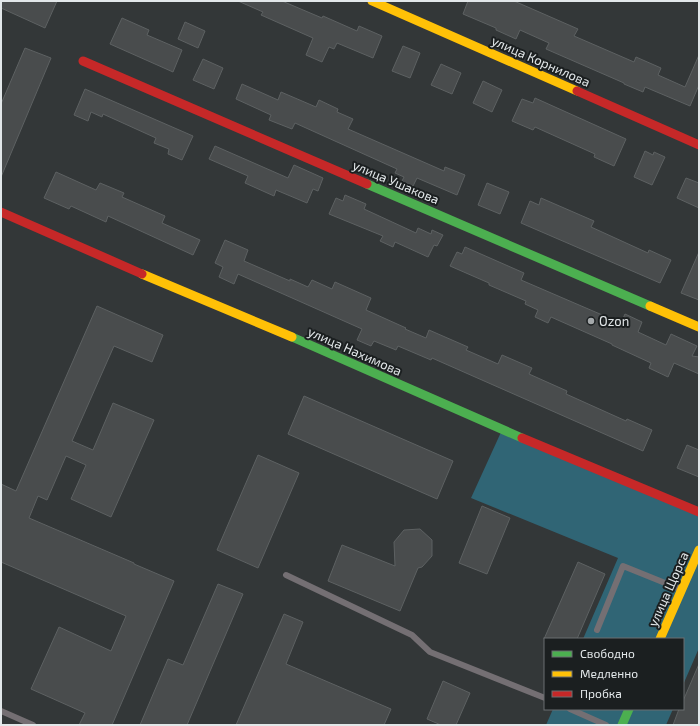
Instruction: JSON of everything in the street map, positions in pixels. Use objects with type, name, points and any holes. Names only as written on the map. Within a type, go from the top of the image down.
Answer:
[{"type":"street","name":"улица Корнилова","points":[[372,1],[699,145]]},
{"type":"street","name":"улица Ушакова","points":[[83,61],[699,326]]},
{"type":"street","name":"улица Нахимова","points":[[1,212],[165,284],[292,337],[502,430],[699,512]]},
{"type":"street","name":"улица Щорса","points":[[660,638],[699,550]]},
{"type":"street","points":[[622,725],[629,710]]},
{"type":"lane","points":[[597,630],[623,566],[682,590]]},
{"type":"lane","points":[[286,575],[412,635],[430,652],[544,698]]},
{"type":"lane","points":[[572,710],[606,725]]},
{"type":"lane","points":[[1,711],[33,725]]},
{"type":"shaded area","points":[[502,430],[699,512],[699,648],[684,683],[684,638],[583,638],[618,558],[471,498]]},
{"type":"shaded area","points":[[553,710],[673,710],[666,725],[546,725]]},
{"type":"building","points":[[1,1],[57,1],[45,28],[1,8]]},
{"type":"building","points":[[238,1],[282,1],[322,18],[323,16],[357,31],[359,26],[382,36],[373,58],[337,43],[334,49],[329,47],[322,62],[306,55],[313,38],[261,15],[263,12]]},
{"type":"building","points":[[468,1],[514,1],[578,29],[574,36],[634,62],[636,57],[661,68],[658,75],[685,87],[699,55],[699,85],[690,106],[645,87],[643,92],[546,49],[549,43],[520,30],[516,39],[496,30],[496,28],[463,14]]},
{"type":"building","points":[[122,18],[149,30],[147,35],[182,50],[173,72],[110,44]]},
{"type":"building","points":[[185,22],[205,31],[198,48],[178,39]]},
{"type":"building","points":[[403,46],[420,53],[410,78],[392,71]]},
{"type":"building","points":[[25,48],[51,58],[1,177],[1,104]]},
{"type":"building","points":[[203,59],[223,68],[214,89],[193,80]]},
{"type":"building","points":[[441,64],[461,73],[452,94],[431,85]]},
{"type":"building","points":[[483,81],[502,90],[492,112],[473,103]]},
{"type":"building","points":[[242,84],[278,100],[281,92],[316,107],[319,100],[338,109],[337,112],[353,119],[348,129],[444,171],[445,167],[465,175],[457,195],[417,178],[413,186],[402,181],[404,177],[395,173],[397,169],[295,123],[292,129],[269,120],[271,115],[236,99]]},
{"type":"building","points":[[85,89],[193,136],[182,160],[168,154],[169,149],[154,143],[156,138],[103,114],[102,117],[91,112],[88,121],[74,115]]},
{"type":"building","points":[[535,98],[626,139],[614,166],[594,157],[595,154],[535,127],[533,130],[512,121],[522,99],[533,103]]},
{"type":"building","points":[[215,146],[288,178],[294,165],[323,178],[318,191],[313,189],[307,203],[276,190],[274,196],[245,183],[248,176],[209,159]]},
{"type":"building","points":[[645,151],[653,155],[654,152],[665,157],[652,185],[634,177]]},
{"type":"building","points":[[56,172],[96,190],[100,183],[124,193],[122,197],[165,216],[162,223],[200,240],[193,255],[108,216],[106,222],[71,206],[69,209],[44,198]]},
{"type":"building","points":[[686,178],[699,183],[699,208],[677,198]]},
{"type":"building","points":[[487,183],[509,192],[500,214],[478,205]]},
{"type":"building","points":[[345,195],[366,204],[364,209],[416,233],[418,228],[431,234],[432,230],[443,235],[437,246],[434,245],[428,257],[395,242],[393,247],[380,241],[383,236],[329,214],[336,198],[343,201]]},
{"type":"building","points":[[541,198],[594,221],[591,227],[648,253],[649,250],[671,260],[660,283],[521,223],[530,201],[539,205]]},
{"type":"building","points":[[225,240],[248,250],[244,261],[290,281],[290,279],[308,287],[312,280],[332,289],[335,282],[371,298],[366,310],[426,338],[429,330],[468,347],[466,350],[498,364],[502,355],[532,368],[529,374],[567,391],[566,394],[626,421],[627,419],[652,430],[643,451],[432,358],[431,360],[398,346],[396,350],[374,341],[371,346],[357,340],[362,329],[238,274],[234,284],[219,277],[223,267],[215,263]]},
{"type":"building","points":[[465,247],[524,273],[521,280],[621,323],[625,314],[642,322],[638,332],[666,345],[671,334],[697,346],[692,356],[699,357],[699,374],[674,363],[668,377],[649,368],[651,363],[612,344],[551,317],[548,323],[535,317],[538,310],[525,304],[526,301],[450,266],[457,252],[462,254]]},
{"type":"building","points":[[699,252],[699,300],[681,293]]},
{"type":"building","points":[[97,306],[163,335],[152,362],[114,346],[72,441],[93,450],[113,403],[154,420],[111,517],[71,499],[86,465],[66,456],[47,500],[38,496],[29,518],[174,581],[112,725],[79,725],[85,713],[31,689],[59,627],[111,651],[126,616],[1,562],[1,484],[16,491]]},
{"type":"building","points":[[304,396],[453,461],[437,499],[288,434]]},
{"type":"building","points":[[687,445],[699,450],[699,477],[677,468]]},
{"type":"building","points":[[258,455],[299,473],[258,568],[217,550]]},
{"type":"building","points":[[482,506],[510,518],[487,574],[459,563]]},
{"type":"building","points":[[420,529],[432,540],[432,556],[422,567],[418,568],[400,611],[328,581],[342,545],[395,566],[394,542],[404,530]]},
{"type":"building","points":[[578,562],[605,574],[577,638],[544,638]]},
{"type":"building","points":[[218,584],[243,594],[187,725],[140,725],[168,659],[183,665]]},
{"type":"building","points":[[284,614],[303,622],[286,664],[391,709],[384,725],[236,725]]},
{"type":"building","points":[[699,664],[699,725],[673,725],[679,710],[684,710],[684,699]]},
{"type":"building","points":[[443,681],[470,693],[456,725],[441,725],[427,719]]},
{"type":"traffic: fast","points":[[367,184],[650,306]]},
{"type":"traffic: fast","points":[[292,337],[522,438]]},
{"type":"traffic: fast","points":[[622,725],[629,710]]},
{"type":"traffic: slow","points":[[372,1],[577,91]]},
{"type":"traffic: slow","points":[[142,274],[292,337]]},
{"type":"traffic: slow","points":[[650,306],[699,327]]},
{"type":"traffic: slow","points":[[660,638],[699,550]]},
{"type":"traffic: jam","points":[[83,61],[367,184]]},
{"type":"traffic: jam","points":[[577,91],[699,145]]},
{"type":"traffic: jam","points":[[1,212],[142,274]]},
{"type":"traffic: jam","points":[[522,438],[699,512]]},
{"type":"place","name":"Ozon","points":[[591,321]]}]
